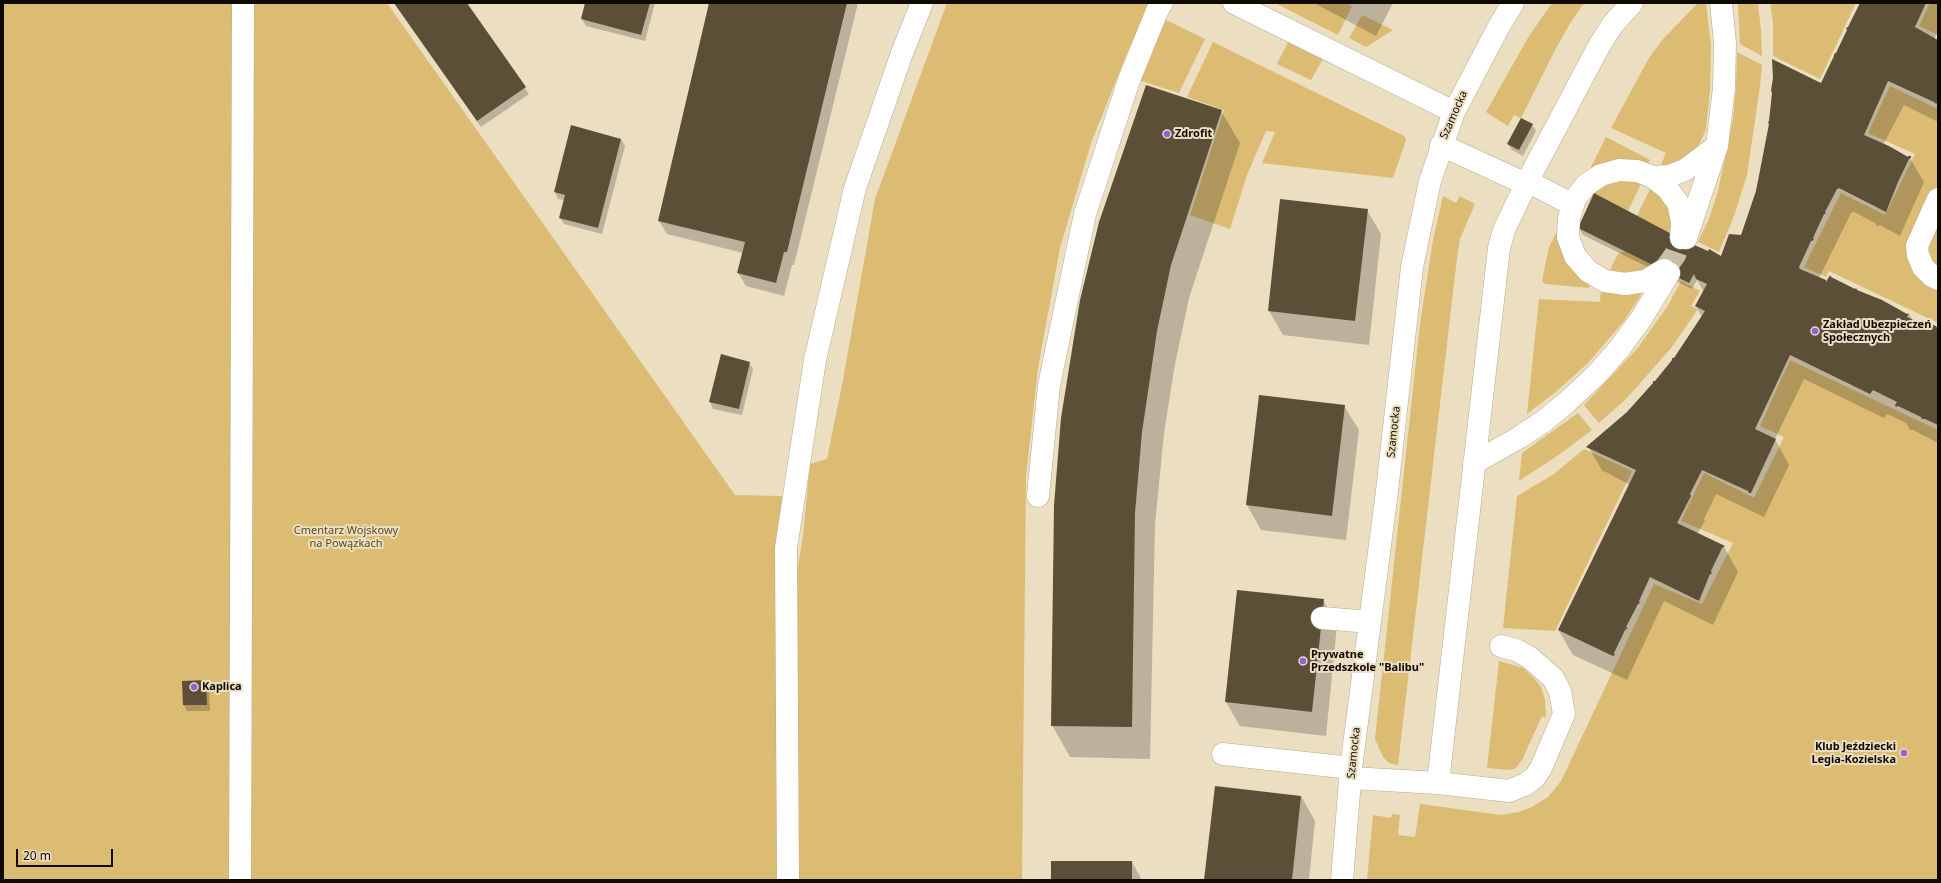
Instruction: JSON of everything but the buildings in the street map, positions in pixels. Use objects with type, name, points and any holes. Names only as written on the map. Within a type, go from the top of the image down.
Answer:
[{"type":"street","points":[[240,880],[243,3]]},
{"type":"street","points":[[788,880],[786,548],[794,493],[815,360],[855,188],[902,53],[922,3]]},
{"type":"street","points":[[1038,496],[1049,385],[1085,214],[1129,80],[1157,10],[1162,3]]},
{"type":"street","points":[[1234,3],[1454,112]]},
{"type":"street","name":"Szamocka","points":[[1342,880],[1351,773],[1412,267],[1430,181],[1441,145],[1454,112],[1498,28],[1513,3]]},
{"type":"street","points":[[1438,783],[1499,248],[1504,230],[1526,182],[1599,46],[1613,24],[1632,3]]},
{"type":"street","points":[[1474,463],[1520,437],[1544,421],[1567,402],[1597,374],[1619,349],[1641,319],[1666,272],[1645,281],[1625,284],[1605,281],[1588,271],[1575,256],[1568,237],[1569,218],[1575,199],[1586,185],[1601,175],[1618,170],[1636,171],[1654,177],[1667,188],[1678,203],[1682,221],[1683,240],[1717,146],[1724,88],[1725,43],[1721,3]]},
{"type":"street","points":[[1441,145],[1573,204]]},
{"type":"street","points":[[1654,177],[1669,176],[1685,170],[1717,146]]},
{"type":"street","points":[[1938,199],[1917,246],[1918,255],[1922,266],[1932,276],[1938,279]]},
{"type":"street","points":[[1322,618],[1370,622]]},
{"type":"street","points":[[1223,754],[1351,773],[1509,791],[1518,789],[1535,777],[1541,768],[1564,714],[1560,691],[1553,678],[1529,657],[1516,650],[1501,646]]},
{"type":"green space","name":"Cmentarz Wojskowy na Powązkach","points":[[3,3],[387,3],[735,495],[782,496],[778,588],[777,880],[3,880]]},
{"type":"green space","points":[[947,3],[1151,3],[1130,46],[1091,143],[1060,248],[1038,368],[1026,476],[1022,880],[795,880],[797,572],[803,536],[810,464],[827,459],[843,380],[875,199]]},
{"type":"green space","points":[[1275,3],[1346,3],[1352,6],[1338,35]]},
{"type":"green space","points":[[1552,3],[1584,3],[1555,50],[1521,118],[1514,115],[1508,126],[1486,112],[1529,36]]},
{"type":"green space","points":[[1698,3],[1706,3],[1711,46],[1710,90],[1706,129],[1700,143],[1692,153],[1683,159],[1660,167],[1666,153],[1611,128],[1649,58],[1663,39]]},
{"type":"green space","points":[[1738,3],[1758,3],[1762,56],[1740,44]]},
{"type":"green space","points":[[1770,3],[1856,3],[1820,79],[1773,56],[1773,23]]},
{"type":"green space","points":[[1930,3],[1938,3],[1938,35],[1919,26]]},
{"type":"green space","points":[[1362,15],[1393,30],[1366,47],[1349,38]]},
{"type":"green space","points":[[1164,19],[1205,39],[1179,93],[1135,79]]},
{"type":"green space","points":[[1289,40],[1324,57],[1311,80],[1277,64]]},
{"type":"green space","points":[[1213,42],[1404,136],[1406,140],[1393,178],[1262,163],[1275,132],[1266,131],[1247,175],[1230,229],[1190,215],[1224,110],[1187,97]]},
{"type":"green space","points":[[1737,52],[1762,65],[1747,175],[1734,216],[1719,252],[1698,242],[1709,219],[1718,191],[1733,119]]},
{"type":"green space","points":[[1890,86],[1936,108],[1938,105],[1938,323],[1829,271],[1826,277],[1804,267],[1841,193],[1885,215],[1915,154],[1868,133]]},
{"type":"green space","points":[[1606,137],[1650,160],[1647,165],[1587,175]]},
{"type":"green space","points":[[1617,180],[1642,182],[1628,211],[1594,193],[1608,182]]},
{"type":"green space","points":[[1651,187],[1664,200],[1670,211],[1673,222],[1672,234],[1637,216]]},
{"type":"green space","points":[[1443,196],[1456,203],[1460,196],[1475,204],[1460,239],[1457,258],[1398,765],[1389,763],[1383,757],[1375,739],[1420,324],[1433,240]]},
{"type":"green space","points":[[1559,228],[1590,284],[1589,288],[1545,284],[1542,281],[1549,247]]},
{"type":"green space","points":[[1625,251],[1655,266],[1636,274],[1609,272],[1618,254]]},
{"type":"green space","points":[[1681,281],[1700,291],[1691,306],[1698,309],[1672,347],[1626,399],[1599,423],[1584,405],[1637,349],[1667,307]]},
{"type":"green space","points":[[1601,289],[1642,293],[1624,321],[1588,363],[1557,391],[1527,414],[1539,299],[1600,302]]},
{"type":"green space","points":[[1790,360],[1938,430],[1938,880],[1367,880],[1373,815],[1391,818],[1392,814],[1400,815],[1398,835],[1415,837],[1420,804],[1501,815],[1519,812],[1532,807],[1548,797],[1561,781],[1654,584],[1702,604],[1733,543],[1681,521],[1704,473],[1754,498],[1784,437],[1760,426]]},
{"type":"green space","points":[[1578,413],[1592,430],[1563,452],[1519,481],[1522,453]]},
{"type":"green space","points":[[1584,449],[1632,471],[1555,631],[1503,628],[1517,496],[1554,474]]},
{"type":"green space","points":[[1499,661],[1523,668],[1541,687],[1545,699],[1546,718],[1542,716],[1522,760],[1516,768],[1511,770],[1487,768]]},
{"type":"tunnel","points":[[1664,270],[1675,255],[1681,238]]},
{"type":"place","name":"Zdrofit","points":[[1167,134]]},
{"type":"place","name":"Zakład Ubezpieczeń Społecznych","points":[[1815,331]]},
{"type":"place","name":"Prywatne Przedszkole \"Balibu\"","points":[[1303,661]]},
{"type":"place","name":"Kaplica","points":[[194,687]]},
{"type":"place","name":"Klub Jeździecki Legia-Kozielska","points":[[1904,753]]}]
